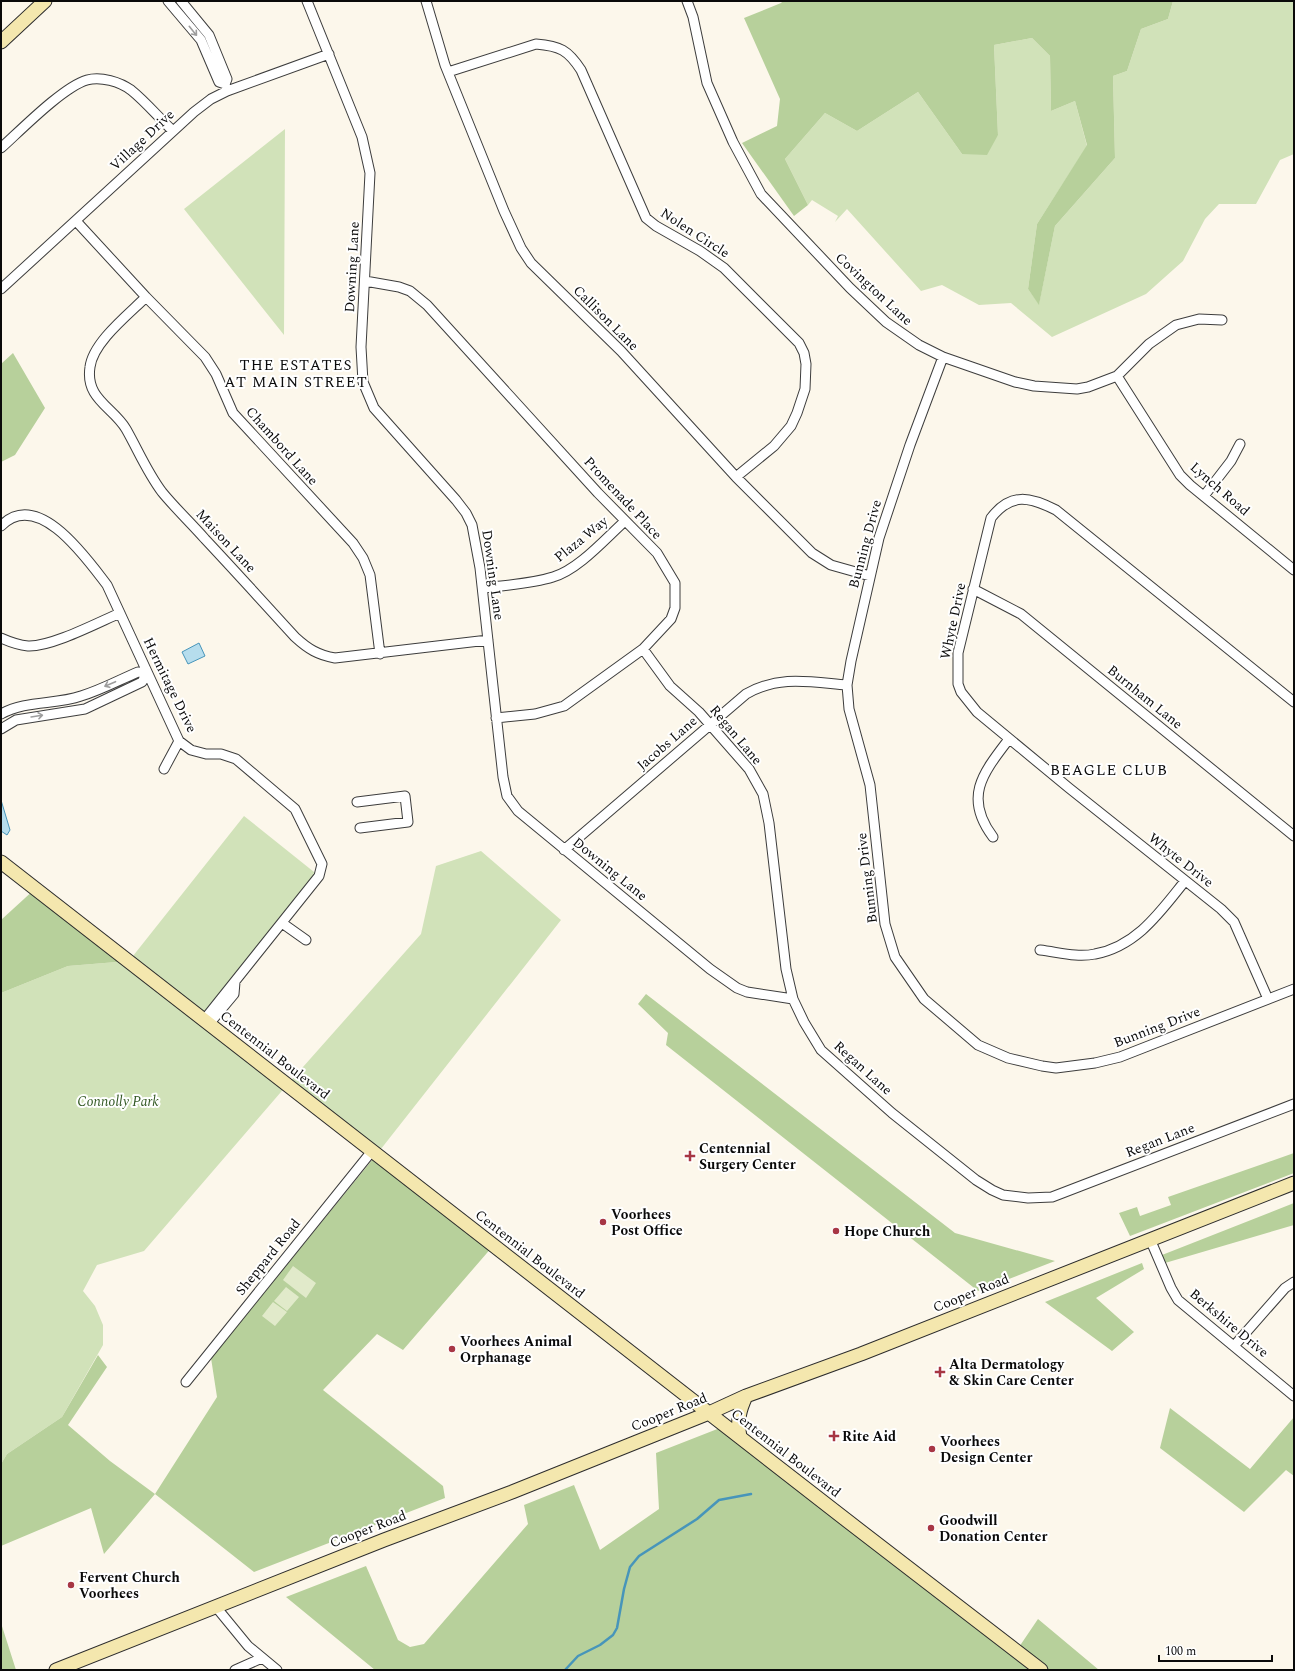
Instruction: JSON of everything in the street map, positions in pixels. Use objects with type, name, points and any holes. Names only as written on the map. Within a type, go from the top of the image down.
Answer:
[{"type":"street","points":[[1,42],[45,1]]},
{"type":"street","points":[[168,1],[201,40],[219,82],[226,87],[227,80],[209,35],[180,1]]},
{"type":"street","name":"Downing Lane","points":[[307,1],[362,137],[370,173],[361,368],[363,382],[374,408],[466,513],[472,525],[483,588],[503,777],[510,803],[564,850],[710,969],[737,988],[762,995],[793,999]]},
{"type":"street","name":"Callison Lane","points":[[426,1],[448,72],[520,248],[539,273],[580,309],[621,351],[736,477],[812,553],[831,565],[870,576]]},
{"type":"street","name":"Covington Lane","points":[[686,1],[693,17],[707,83],[733,142],[761,194],[850,288],[886,322],[919,345],[943,357],[1015,382],[1063,390],[1088,387],[1117,376],[1149,344],[1176,325],[1199,319],[1222,320]]},
{"type":"street","name":"Nolen Circle","points":[[448,72],[536,44],[551,45],[567,52],[581,70],[646,218],[656,226],[700,251],[724,268],[799,343],[806,364],[805,389],[797,413],[783,437],[736,477]]},
{"type":"street","name":"Village Drive","points":[[1,289],[173,131],[226,87],[329,54]]},
{"type":"street","points":[[1,148],[63,94],[77,85],[95,79],[115,82],[131,90],[173,131]]},
{"type":"street","name":"Chambord Lane","points":[[76,221],[146,297],[205,357],[216,374],[233,412],[244,427],[353,543],[363,558],[370,575],[380,654]]},
{"type":"street","name":"Promenade Place","points":[[365,281],[399,287],[410,291],[427,305],[625,521],[657,553],[675,583],[675,608],[671,618],[643,649],[564,706],[535,714],[496,718]]},
{"type":"street","name":"Maison Lane","points":[[146,297],[102,343],[94,354],[90,366],[90,380],[94,393],[102,404],[125,428],[140,458],[162,492],[306,648],[320,655],[335,658],[380,654],[488,640]]},
{"type":"street","name":"Bunning Drive","points":[[943,357],[910,445],[879,538],[847,684],[849,709],[870,786],[886,924],[895,957],[924,999],[978,1045],[1008,1058],[1042,1066],[1069,1067],[1095,1064],[1120,1057],[1294,988]]},
{"type":"street","name":"Lynch Road","points":[[1117,376],[1171,462],[1190,485],[1294,570]]},
{"type":"street","points":[[1204,496],[1231,461],[1240,444]]},
{"type":"street","name":"Whyte Drive","points":[[1268,999],[1234,922],[1221,908],[1009,739],[967,702],[958,684],[958,653],[991,518],[1001,508],[1018,500],[1036,500],[1056,510],[1294,702]]},
{"type":"street","name":"Hermitage Drive","points":[[1,526],[5,522],[19,516],[35,516],[54,524],[91,564],[107,585],[179,741],[192,750],[206,754],[221,754],[236,759],[295,809],[322,864],[319,876],[235,980],[234,994],[206,1022]]},
{"type":"street","name":"Plaza Way","points":[[483,588],[536,581],[553,577],[564,572],[625,521]]},
{"type":"street","name":"Burnham Lane","points":[[973,589],[999,601],[1021,614],[1294,836]]},
{"type":"street","points":[[1,638],[12,643],[28,646],[46,644],[120,613]]},
{"type":"street","name":"Regan Lane","points":[[643,649],[670,686],[699,712],[749,769],[763,794],[769,824],[786,969],[793,999],[804,1022],[821,1050],[898,1118],[976,1180],[1002,1195],[1028,1198],[1052,1197],[1294,1104]]},
{"type":"street","points":[[1,714],[13,708],[29,704],[80,697],[138,672],[147,673],[142,682],[85,709],[16,720],[1,729]]},
{"type":"street","name":"Jacobs Lane","points":[[564,850],[746,694],[761,685],[791,681],[847,684]]},
{"type":"street","points":[[992,837],[983,824],[979,814],[978,792],[987,768],[1009,739]]},
{"type":"street","points":[[164,769],[179,741]]},
{"type":"street","points":[[358,802],[405,796],[408,822],[360,828]]},
{"type":"street","name":"Centennial Boulevard","points":[[1,862],[1041,1670]]},
{"type":"street","points":[[1040,950],[1086,955],[1095,954],[1117,947],[1143,931],[1185,880]]},
{"type":"street","points":[[282,923],[306,940]]},
{"type":"street","name":"Sheppard Road","points":[[186,1382],[372,1151]]},
{"type":"street","name":"Cooper Road","points":[[56,1670],[384,1540],[512,1492],[709,1413],[746,1396],[861,1354],[1294,1183]]},
{"type":"street","name":"Berkshire Drive","points":[[1150,1239],[1171,1288],[1178,1300],[1294,1396]]},
{"type":"street","points":[[1234,1346],[1285,1288],[1294,1282]]},
{"type":"street","points":[[740,1437],[737,1423],[738,1413],[746,1396]]},
{"type":"street","points":[[216,1607],[248,1646],[277,1670]]},
{"type":"street","points":[[235,1670],[262,1658]]},
{"type":"green space","points":[[783,1],[1173,1],[1168,19],[1141,29],[1127,71],[1113,76],[1115,158],[1055,226],[1039,305],[1028,289],[1037,224],[1087,145],[1075,101],[1051,111],[1050,56],[1032,38],[994,45],[998,135],[987,155],[962,154],[918,92],[857,131],[825,113],[785,159],[808,205],[794,216],[742,143],[777,126],[780,99],[744,18]]},
{"type":"green space","points":[[1173,1],[1294,1],[1294,154],[1280,160],[1256,204],[1219,204],[1205,219],[1183,261],[1146,294],[1052,337],[1011,303],[979,305],[942,285],[921,291],[847,209],[835,222],[838,216],[812,200],[808,205],[785,159],[825,113],[857,131],[918,92],[962,154],[998,135],[994,45],[1032,38],[1050,56],[1051,111],[1075,101],[1087,146],[1037,224],[1028,289],[1039,304],[1055,226],[1115,158],[1113,76],[1127,71],[1141,29],[1168,19]]},
{"type":"green space","points":[[285,129],[284,335],[184,209]]},
{"type":"green space","points":[[13,353],[45,408],[15,455],[1,462],[1,364]]},
{"type":"green space","name":"Connolly Park","points":[[244,816],[319,876],[204,1020],[287,1085],[144,1251],[97,1265],[83,1291],[95,1306],[103,1325],[103,1345],[62,1417],[7,1454],[1,1464],[1,993],[68,966],[129,961]]},
{"type":"green space","points":[[481,851],[561,920],[377,1154],[287,1085],[421,934],[436,866]]},
{"type":"green space","points":[[36,888],[129,961],[68,966],[1,993],[1,920]]},
{"type":"green space","points":[[646,994],[955,1233],[1055,1261],[978,1291],[666,1045],[668,1033],[638,1004]]},
{"type":"green space","points":[[1294,1153],[1294,1173],[1130,1236],[1119,1213],[1137,1207],[1140,1216],[1171,1205],[1168,1197]]},
{"type":"green space","points":[[377,1154],[493,1246],[403,1350],[377,1334],[323,1390],[443,1486],[445,1498],[254,1572],[155,1494],[217,1397],[211,1358]]},
{"type":"green space","points":[[1294,1203],[1294,1225],[1165,1263],[1162,1255]]},
{"type":"green space","points":[[1142,1263],[1144,1269],[1096,1298],[1134,1332],[1112,1351],[1045,1302]]},
{"type":"green space","points":[[293,1266],[316,1283],[306,1298],[283,1280]]},
{"type":"green space","points":[[286,1287],[299,1297],[287,1311],[274,1301]]},
{"type":"green space","points":[[273,1302],[287,1312],[275,1326],[262,1316]]},
{"type":"green space","points":[[98,1355],[107,1367],[68,1425],[110,1461],[155,1494],[104,1554],[91,1508],[1,1546],[1,1464],[7,1454],[62,1417]]},
{"type":"green space","points":[[1170,1408],[1250,1469],[1294,1417],[1294,1476],[1286,1470],[1244,1512],[1160,1448]]},
{"type":"green space","points":[[725,1426],[1015,1653],[1038,1619],[1099,1670],[375,1670],[286,1597],[366,1566],[398,1640],[410,1647],[424,1644],[528,1524],[524,1505],[574,1485],[600,1550],[659,1509],[656,1453]]},
{"type":"green space","points":[[1,1623],[16,1670],[1,1670]]},
{"type":"water","points":[[199,643],[205,656],[188,664],[182,652]]},
{"type":"water","points":[[1,800],[10,830],[7,835],[1,831]]},
{"type":"waterway","points":[[565,1670],[578,1656],[600,1645],[613,1635],[617,1628],[624,1589],[630,1567],[639,1556],[697,1519],[719,1500],[751,1494]]},
{"type":"place","name":"Centennial Surgery Center","points":[[690,1156]]},
{"type":"place","name":"Voorhees Post Office","points":[[603,1222]]},
{"type":"place","name":"Hope Church","points":[[836,1231]]},
{"type":"place","name":"Voorhees Animal Orphanage","points":[[452,1349]]},
{"type":"place","name":"Alta Dermatology & Skin Care Center","points":[[940,1372]]},
{"type":"place","name":"Rite Aid","points":[[834,1436]]},
{"type":"place","name":"Voorhees Design Center","points":[[932,1449]]},
{"type":"place","name":"Goodwill Donation Center","points":[[931,1528]]},
{"type":"place","name":"Fervent Church Voorhees","points":[[71,1585]]},
{"type":"district","name":"THE ESTATES AT MAIN STREET","points":[[296,374]]},
{"type":"district","name":"BEAGLE CLUB","points":[[1109,770]]}]
